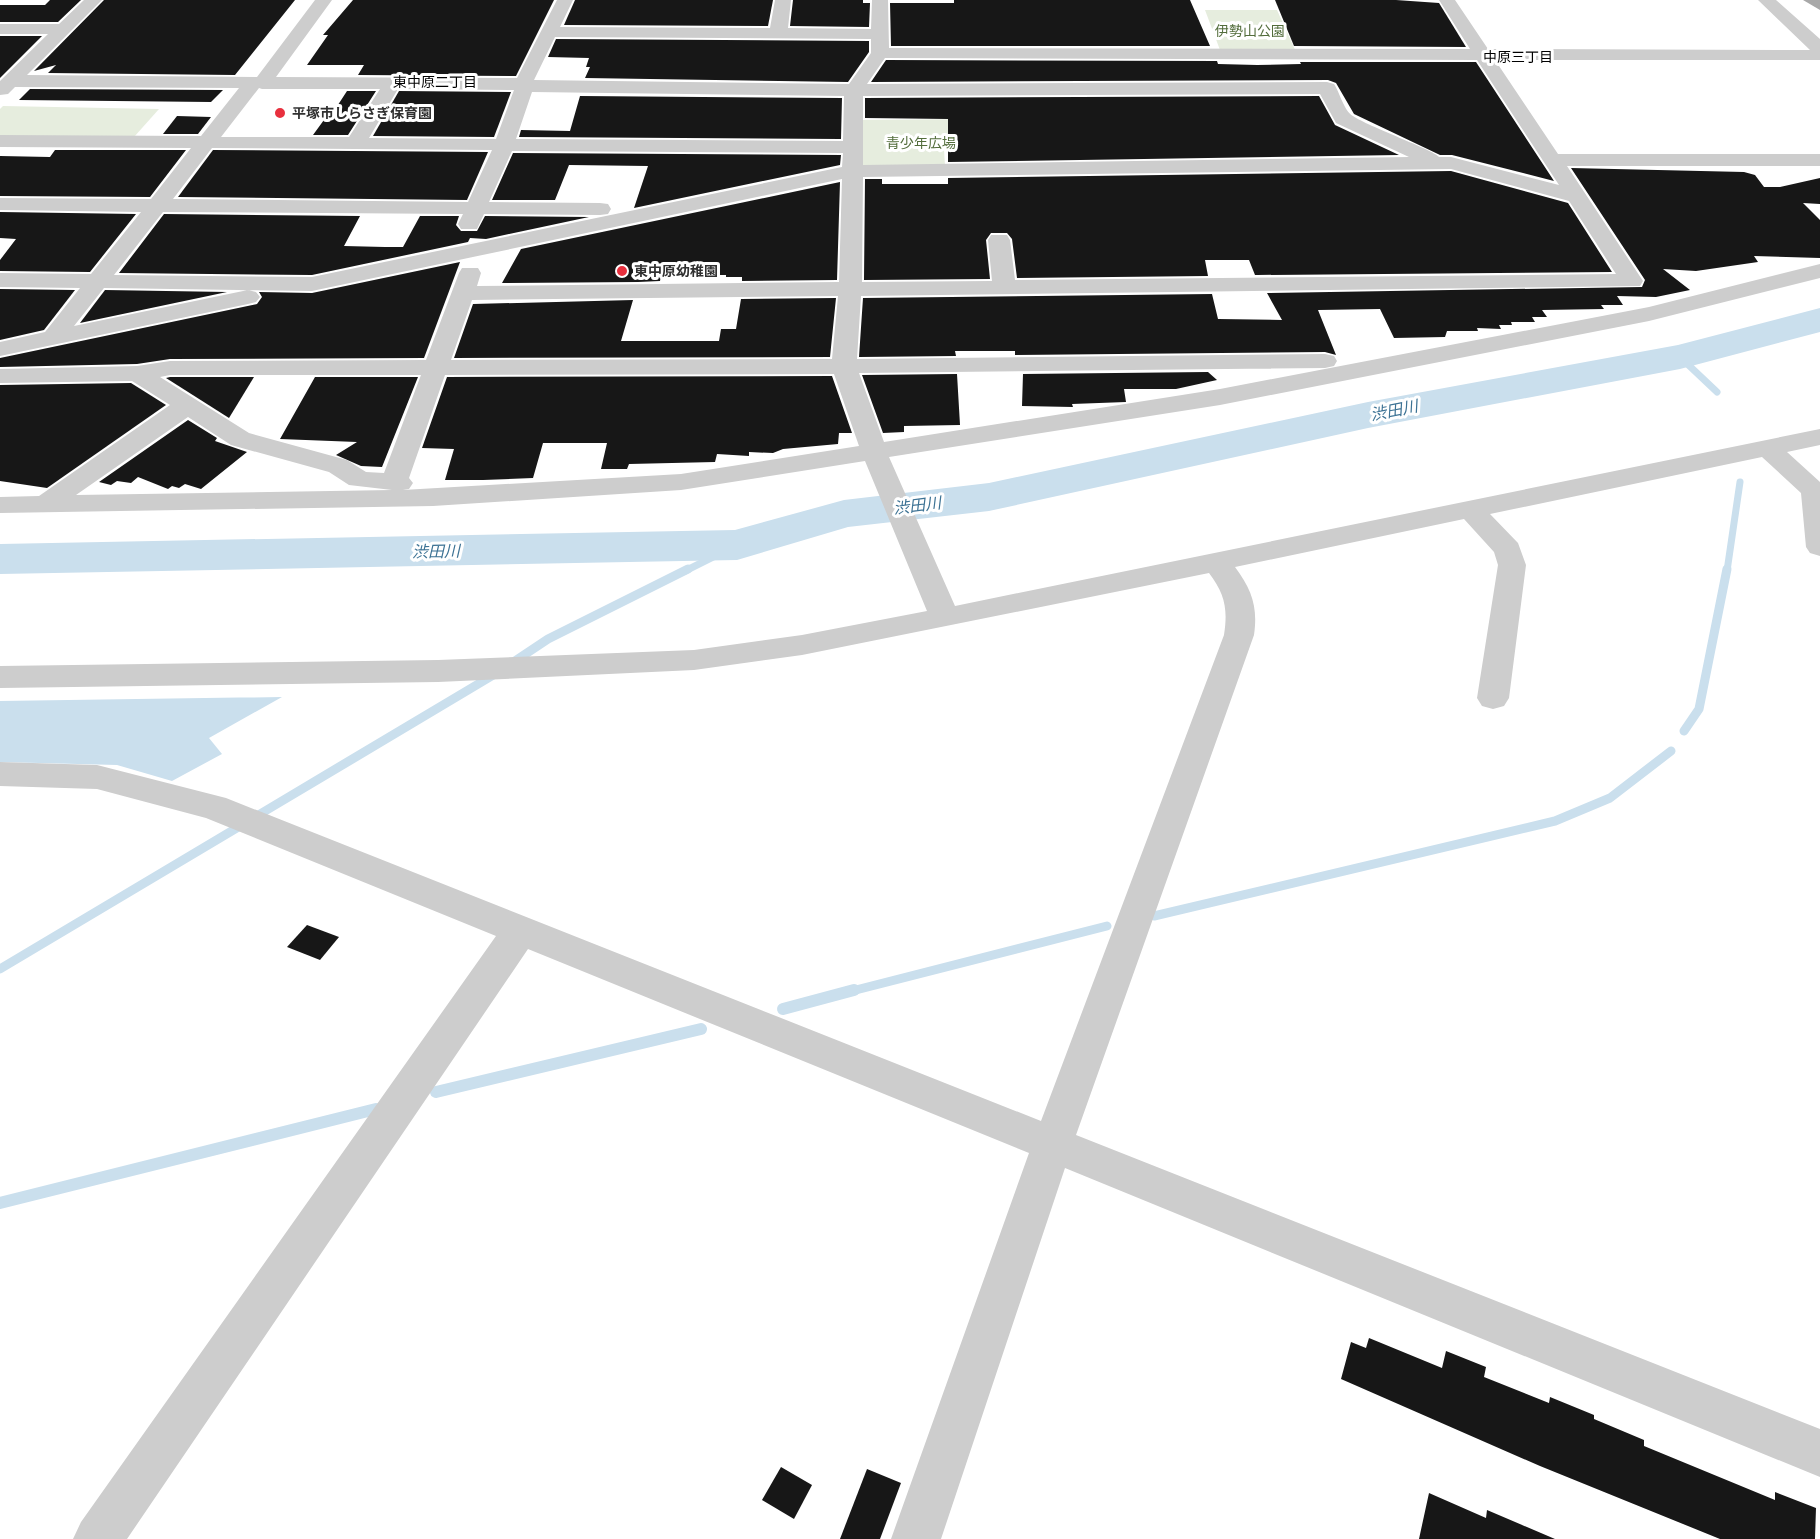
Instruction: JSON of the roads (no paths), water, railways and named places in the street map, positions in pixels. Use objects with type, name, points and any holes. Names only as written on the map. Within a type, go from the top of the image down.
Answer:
[{"type":"main road","points":[[1811,0],[1820,5]]},
{"type":"street","points":[[4,85],[94,0]]},
{"type":"street","points":[[56,335],[206,143],[324,0]]},
{"type":"street","points":[[394,482],[462,293],[467,251],[476,208],[504,145],[524,85],[565,0]]},
{"type":"street","points":[[778,33],[783,0]]},
{"type":"street","points":[[880,0],[880,44],[854,90],[851,147],[850,291],[844,366],[874,452],[945,618]]},
{"type":"street","points":[[462,293],[850,291],[1632,281],[1447,0]]},
{"type":"street","points":[[1766,0],[1820,49]]},
{"type":"street","points":[[0,29],[64,29]]},
{"type":"street","points":[[549,32],[778,33],[880,44],[1484,55],[1820,55]]},
{"type":"street","points":[[4,85],[257,83],[854,90],[1327,88],[1342,119],[1412,152],[1575,196]]},
{"type":"street","points":[[355,144],[392,84]]},
{"type":"street","points":[[0,141],[851,147]]},
{"type":"street","points":[[1553,159],[1820,160]]},
{"type":"street","points":[[0,349],[56,335],[851,171],[1451,164]]},
{"type":"street","points":[[0,204],[662,210]]},
{"type":"street","points":[[999,240],[1004,289]]},
{"type":"street","points":[[0,506],[433,498],[681,482],[1212,398],[1648,314],[1820,271]]},
{"type":"street","points":[[0,280],[312,284]]},
{"type":"street","points":[[0,376],[137,373],[170,368],[844,366],[1407,361]]},
{"type":"street","points":[[137,373],[189,404],[240,439],[338,466],[359,479],[394,482],[419,488],[433,498]]},
{"type":"street","points":[[44,505],[189,404]]},
{"type":"street","points":[[0,677],[438,671],[694,660],[802,645],[945,618],[1820,437]]},
{"type":"street","points":[[1768,448],[1815,491],[1820,547]]},
{"type":"street","points":[[1470,510],[1508,549],[1512,565],[1492,698]]},
{"type":"street","points":[[916,1539],[1052,1145],[1239,635],[1243,610],[1239,593],[1217,563]]},
{"type":"street","points":[[0,774],[97,777],[214,807],[1820,1453]]},
{"type":"street","points":[[98,1539],[520,931]]},
{"type":"water","points":[[282,697],[209,738],[222,754],[172,781],[117,765],[0,762],[0,701]]},
{"type":"waterway","name":"渋田川","points":[[0,559],[737,545],[844,514],[989,497],[1368,415],[1680,357],[1820,320]]},
{"type":"waterway","points":[[1680,357],[1717,392]]},
{"type":"waterway","points":[[1727,571],[1740,482]]},
{"type":"waterway","points":[[685,571],[737,545]]},
{"type":"waterway","points":[[512,663],[548,639],[688,569]]},
{"type":"waterway","points":[[1684,731],[1699,709],[1727,569]]},
{"type":"waterway","points":[[0,969],[495,674]]},
{"type":"waterway","points":[[1154,916],[1555,821],[1610,798],[1671,751]]},
{"type":"waterway","points":[[848,992],[1107,926]]},
{"type":"waterway","points":[[783,1009],[854,990]]},
{"type":"waterway","points":[[436,1092],[701,1029]]},
{"type":"waterway","points":[[0,1203],[376,1109]]},
{"type":"place","name":"平塚市しらさぎ保育園","points":[[280,113]]},
{"type":"place","name":"東中原幼稚園","points":[[622,271]]},
{"type":"district","name":"中原三丁目","points":[[1518,57]]},
{"type":"district","name":"東中原二丁目","points":[[435,82]]},
{"type":"park label","name":"伊勢山公園","points":[[1250,31]]},
{"type":"park label","name":"青少年広場","points":[[921,143]]}]
